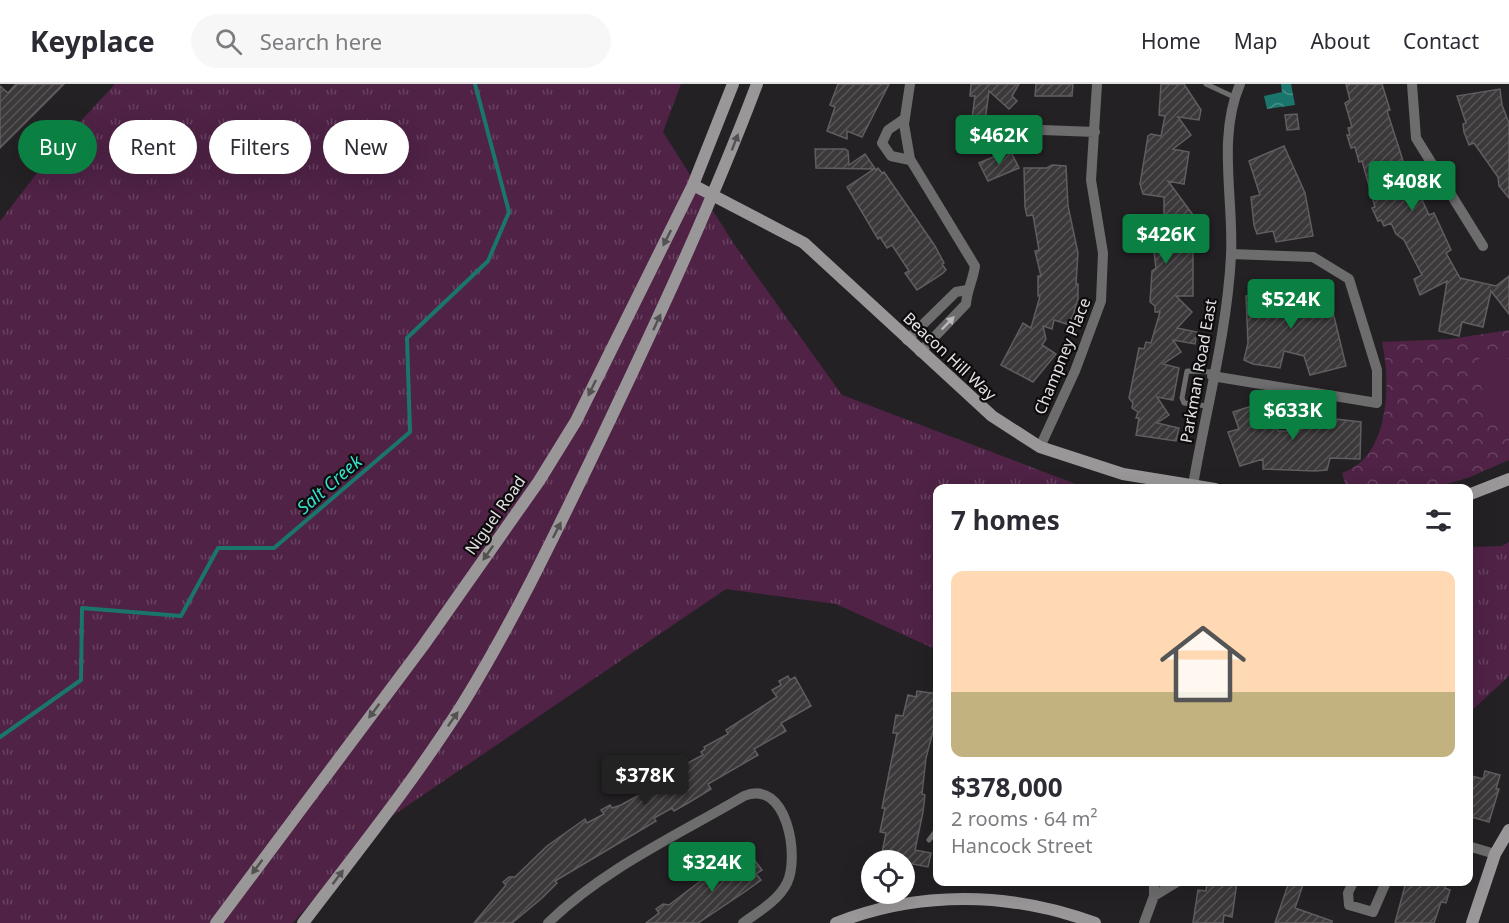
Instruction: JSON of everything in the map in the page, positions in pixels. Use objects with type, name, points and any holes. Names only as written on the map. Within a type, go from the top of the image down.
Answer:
[{"type":"main road","name":"Niguel Road","points":[[216,923],[423,646],[539,481],[576,420],[693,186],[732,84]]},
{"type":"main road","points":[[303,923],[398,798],[460,708],[499,645],[574,496],[713,196],[757,84]]},
{"type":"main road","name":"Beacon Hill Way","points":[[693,186],[738,207],[804,243],[992,417],[1040,447],[1123,474],[1187,484]]},
{"type":"main road","points":[[1473,493],[1509,479]]},
{"type":"main road","points":[[1472,923],[1495,854],[1509,830]]},
{"type":"main road","points":[[836,923],[897,905],[967,898],[1037,906],[1095,923]]},
{"type":"street","points":[[910,84],[904,119],[905,142],[910,160],[975,266],[973,280],[967,290],[966,304],[920,352]]},
{"type":"street","name":"Champney Place","points":[[1040,447],[1075,371],[1101,301],[1103,253],[1091,180],[1097,84]]},
{"type":"street","name":"Parkman Road East","points":[[1193,484],[1226,309],[1231,254],[1227,176],[1234,97],[1240,84]]},
{"type":"street","points":[[1412,84],[1416,138],[1483,246]]},
{"type":"street","points":[[904,119],[888,130],[882,143],[891,156],[910,160]]},
{"type":"street","points":[[1042,130],[1095,132]]},
{"type":"street","points":[[1213,374],[1377,403],[1377,369],[1349,279],[1313,257],[1231,254]]},
{"type":"street","points":[[908,340],[956,292],[967,290]]},
{"type":"street","points":[[548,923],[597,883],[744,796],[755,793],[766,795],[781,810],[791,851],[791,870],[788,881],[778,896],[743,923]]},
{"type":"street","points":[[1473,847],[1495,854]]},
{"type":"street","points":[[1144,923],[1154,896],[1154,886]]},
{"type":"street","points":[[1154,896],[1170,886]]},
{"type":"street","points":[[1351,886],[1348,893],[1349,905],[1373,912],[1384,886]]},
{"type":"lane","points":[[1206,84],[1234,97]]},
{"type":"lane","points":[[1207,406],[1184,403],[1182,398],[1187,371],[1213,374]]},
{"type":"lane","points":[[929,840],[933,835]]},
{"type":"green space","points":[[115,84],[681,84],[663,132],[734,244],[842,395],[1076,484],[933,484],[933,648],[836,604],[726,589],[376,827],[293,923],[0,923],[0,221],[36,174],[97,174],[97,120],[82,120]]},
{"type":"green space","points":[[1509,330],[1509,460],[1470,477],[1447,484],[1345,484],[1342,473],[1358,464],[1370,452],[1378,436],[1383,417],[1386,378],[1382,342],[1451,339]]},
{"type":"green space","points":[[1500,352],[1508,356],[1509,362],[1509,419],[1496,422],[1489,418],[1476,364],[1481,356]]},
{"type":"green space","points":[[1509,542],[1509,676],[1473,709],[1473,547],[1502,546]]},
{"type":"water","points":[[1281,84],[1291,84],[1295,105],[1267,109],[1264,96],[1282,92]]},
{"type":"building","points":[[16,84],[64,84],[28,120],[18,120],[18,130],[0,148],[0,86],[8,93]]},
{"type":"building","points":[[838,84],[889,84],[862,137],[847,131],[847,139],[827,131],[835,107],[830,105]]},
{"type":"building","points":[[971,84],[1019,84],[1012,96],[1017,101],[1009,109],[989,91],[984,129],[1004,132],[1001,153],[963,146],[966,125],[971,126],[975,96],[970,96]]},
{"type":"building","points":[[1036,84],[1073,84],[1072,96],[1035,96]]},
{"type":"building","points":[[1161,84],[1184,84],[1201,110],[1199,120],[1178,117],[1191,135],[1173,149],[1189,152],[1184,184],[1168,181],[1193,215],[1178,230],[1193,231],[1193,296],[1176,296],[1192,312],[1177,328],[1197,332],[1195,344],[1173,340],[1181,352],[1163,364],[1179,368],[1173,400],[1157,397],[1169,415],[1157,423],[1179,428],[1176,441],[1136,435],[1138,412],[1132,408],[1133,403],[1129,398],[1139,348],[1144,349],[1146,342],[1151,343],[1160,312],[1155,312],[1155,306],[1150,302],[1152,271],[1156,268],[1150,220],[1164,221],[1164,197],[1143,194],[1140,184],[1148,136],[1151,134],[1161,136],[1165,116],[1159,115]]},
{"type":"building","points":[[1346,84],[1382,84],[1390,110],[1387,111],[1414,195],[1419,193],[1429,215],[1434,213],[1451,250],[1446,253],[1460,278],[1496,286],[1509,276],[1509,314],[1491,291],[1483,327],[1462,322],[1459,336],[1439,331],[1447,281],[1420,295],[1414,279],[1422,275],[1404,240],[1396,234],[1391,223],[1384,226],[1381,220],[1378,221],[1372,208],[1375,207],[1362,161],[1359,162],[1355,147],[1351,148],[1347,135],[1350,135],[1348,128],[1352,127],[1345,103],[1350,100]]},
{"type":"building","points":[[1500,89],[1502,105],[1509,123],[1509,198],[1499,186],[1498,177],[1474,143],[1469,145],[1464,132],[1463,124],[1466,123],[1457,96]]},
{"type":"building","points":[[1297,114],[1299,129],[1287,130],[1285,115]]},
{"type":"building","points":[[1284,146],[1305,193],[1313,236],[1276,242],[1273,231],[1257,234],[1254,225],[1251,197],[1260,195],[1249,161]]},
{"type":"building","points":[[815,149],[845,149],[848,151],[849,165],[865,154],[876,170],[878,168],[882,173],[884,172],[935,246],[946,270],[917,290],[905,273],[909,271],[892,245],[887,248],[880,237],[878,239],[847,187],[874,169],[816,168]]},
{"type":"building","points":[[1010,150],[1019,168],[988,181],[979,163]]},
{"type":"building","points":[[1052,165],[1066,166],[1068,206],[1078,253],[1076,284],[1078,284],[1078,299],[1070,325],[1054,320],[1052,329],[1043,326],[1046,339],[1042,345],[1056,354],[1033,382],[1001,365],[1023,323],[1031,328],[1040,296],[1038,296],[1038,276],[1041,276],[1035,251],[1039,250],[1033,215],[1027,216],[1025,207],[1024,168],[1047,168]]},
{"type":"building","points":[[1275,281],[1300,281],[1302,311],[1331,304],[1346,366],[1310,375],[1304,356],[1284,351],[1280,368],[1253,364],[1244,360],[1248,343],[1246,296],[1263,295],[1262,284]]},
{"type":"building","points":[[1268,401],[1278,431],[1295,431],[1297,418],[1310,416],[1361,422],[1360,459],[1330,458],[1327,470],[1315,471],[1263,469],[1263,459],[1240,466],[1228,432],[1239,429],[1233,412]]},
{"type":"building","points":[[788,676],[790,680],[795,677],[811,706],[781,723],[786,731],[754,749],[758,755],[708,784],[711,789],[674,811],[672,808],[654,818],[656,821],[555,881],[557,883],[542,898],[512,923],[474,923],[506,885],[503,882],[509,877],[515,877],[547,846],[585,819],[587,823],[604,814],[601,810],[610,805],[612,808],[621,805],[675,775],[678,768],[703,755],[701,752],[705,749],[704,747],[728,734],[726,730],[777,697],[772,690],[781,685],[779,681]]},
{"type":"building","points":[[917,691],[933,693],[933,732],[926,758],[922,794],[925,795],[923,812],[915,850],[883,850],[886,833],[880,832],[885,808],[882,808],[897,733],[893,733],[896,715],[903,716],[908,695],[916,697]]},
{"type":"building","points":[[1485,771],[1500,775],[1496,789],[1499,789],[1489,822],[1473,817],[1473,776],[1483,779]]},
{"type":"building","points":[[747,850],[762,870],[756,874],[761,880],[746,891],[698,923],[646,923],[659,913],[656,909],[663,904],[669,905],[715,870],[721,866],[723,869]]},
{"type":"building","points":[[915,850],[931,853],[928,867],[915,865]]},
{"type":"building","points":[[1207,886],[1236,886],[1232,917],[1224,915],[1223,923],[1193,923],[1198,890],[1206,891]]},
{"type":"building","points":[[1288,886],[1303,886],[1295,908],[1332,921],[1332,923],[1275,923]]},
{"type":"building","points":[[1405,886],[1446,886],[1445,888],[1450,890],[1446,903],[1441,902],[1434,923],[1395,923]]},
{"type":"waterway","name":"Salt Creek","points":[[0,737],[81,680],[82,608],[181,616],[218,548],[274,548],[410,432],[407,338],[488,261],[509,212],[475,84]]}]
